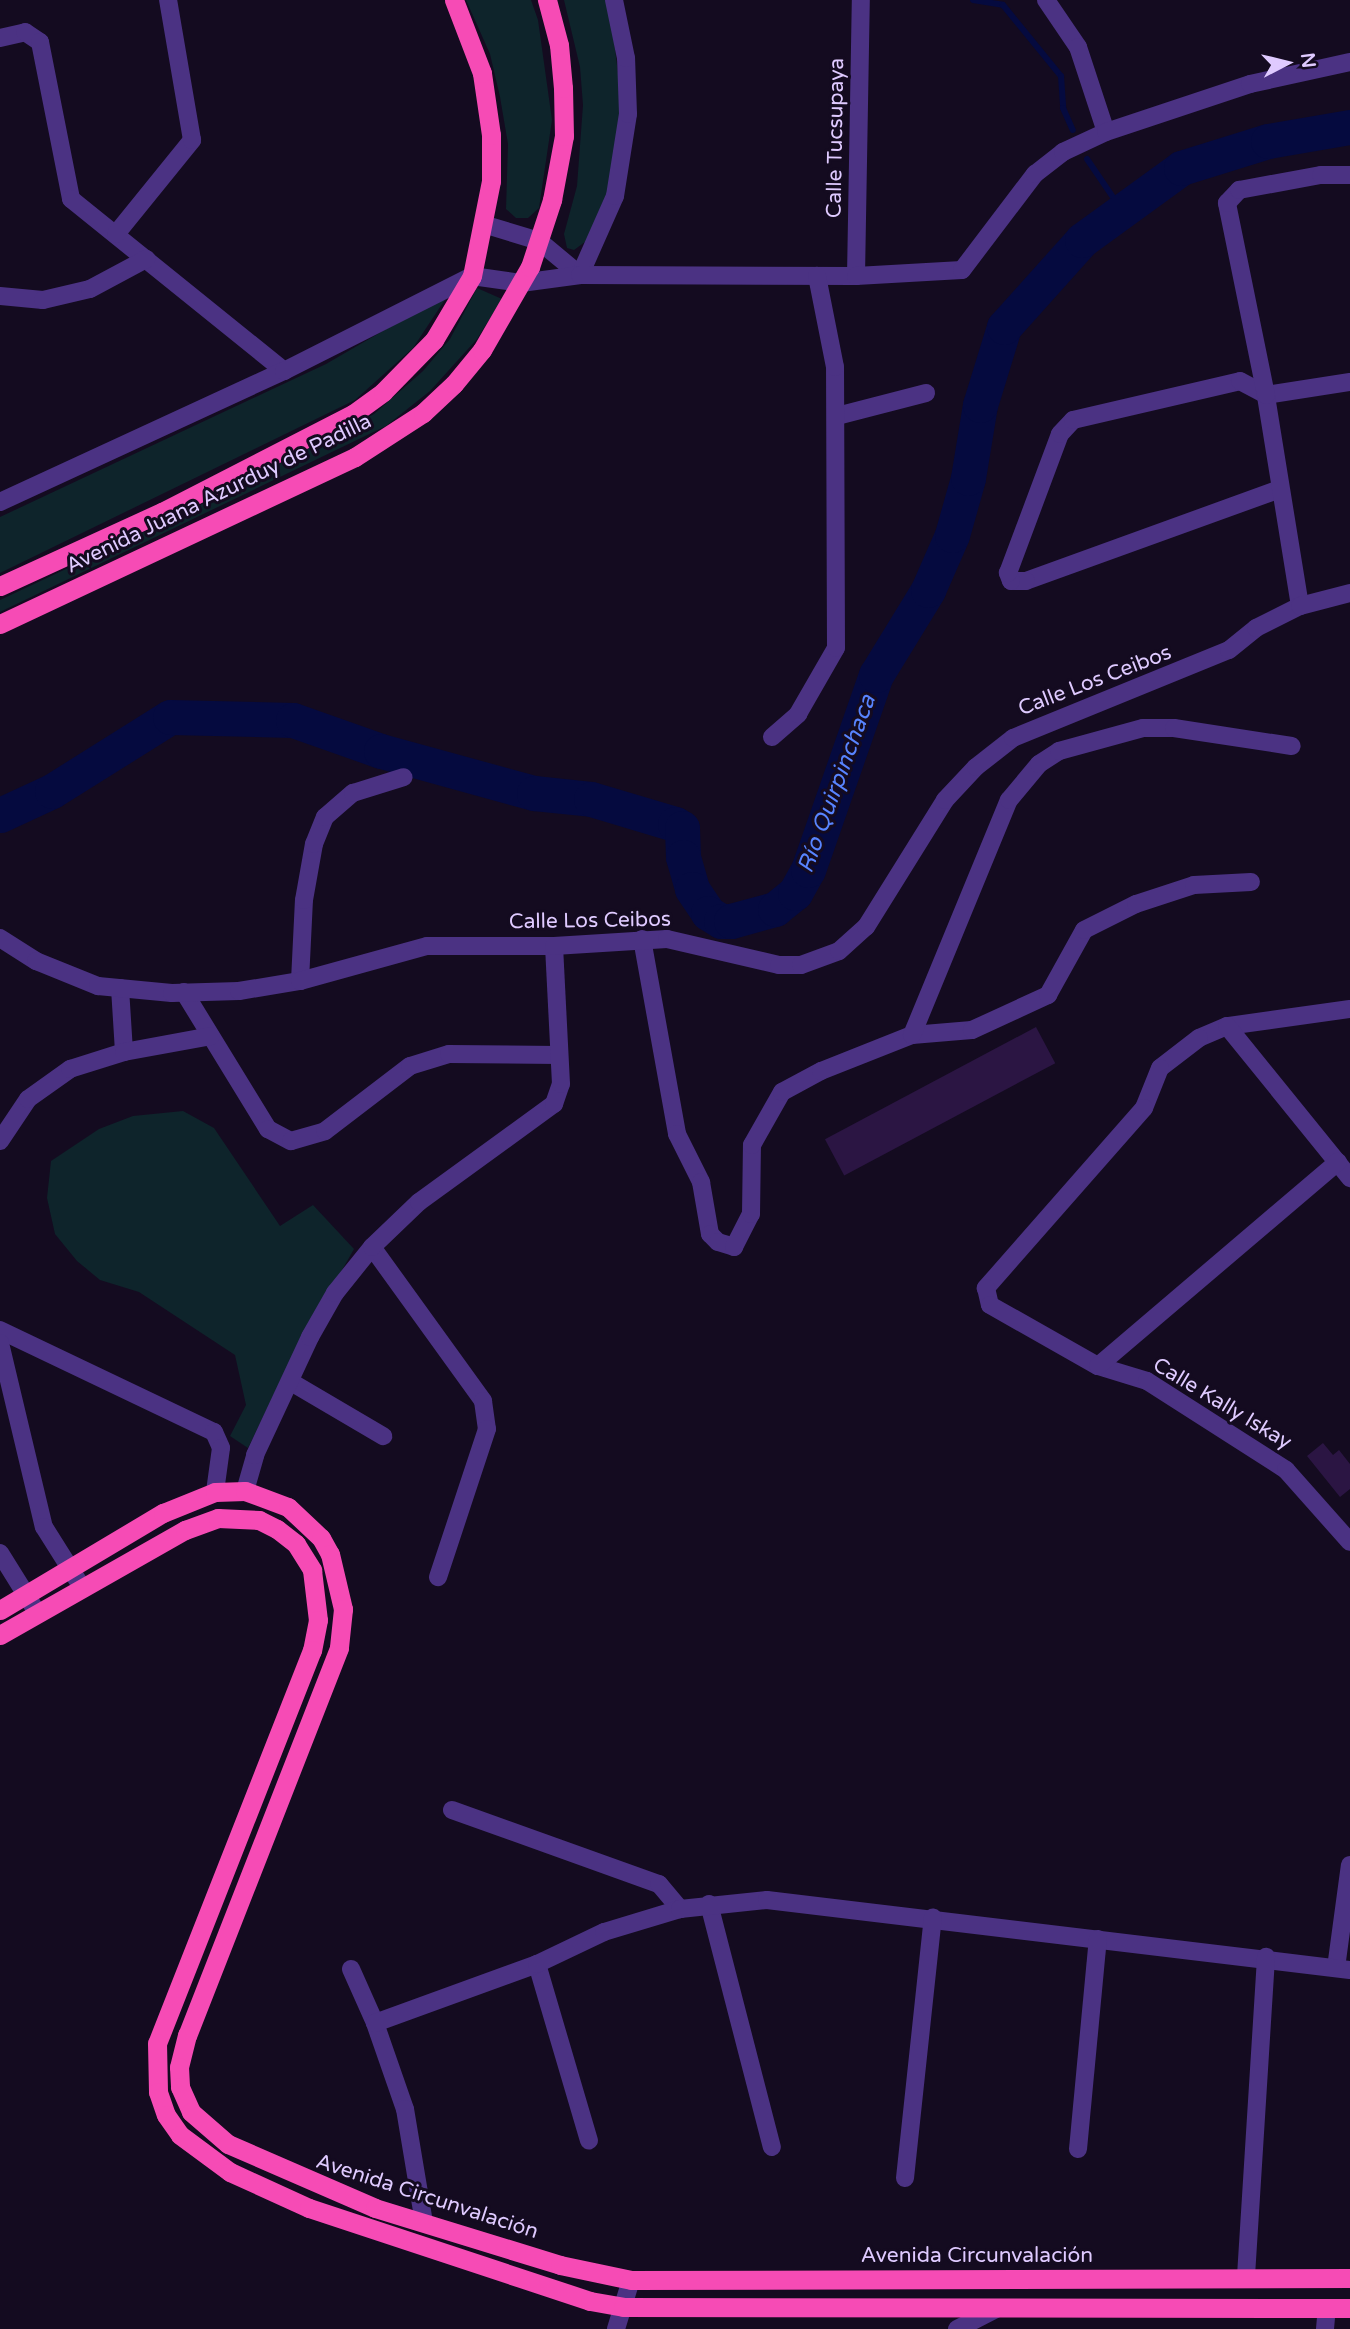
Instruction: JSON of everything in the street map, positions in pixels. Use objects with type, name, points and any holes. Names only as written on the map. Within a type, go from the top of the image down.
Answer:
[{"type":"highway","name":"Avenida Juana Azurduy de Padilla","points":[[0,586],[162,512],[353,414],[411,366],[433,340],[472,276],[491,181],[491,135],[482,73],[454,0]]},
{"type":"highway","name":"Avenida Juana Azurduy de Padilla","points":[[0,624],[388,438],[454,383],[482,349],[521,283],[539,241],[564,136],[559,45],[547,0]]},
{"type":"highway","name":"Avenida Circunvalación","points":[[0,1610],[163,1514],[215,1492],[245,1491],[288,1507],[321,1538],[341,1586],[342,1629],[328,1681],[187,2035],[179,2067],[180,2087],[191,2112],[228,2144],[313,2185],[559,2264],[631,2280],[968,2280],[1246,2276],[1350,2278]]},
{"type":"highway","points":[[0,1635],[185,1530],[237,1516],[259,1520],[296,1544],[316,1585],[318,1620],[312,1650],[156,2043],[158,2092],[180,2135],[230,2172],[309,2208],[590,2301],[623,2306],[998,2308],[1323,2323],[1350,2308]]},
{"type":"highway","points":[[965,2309],[968,2280]]},
{"type":"street","points":[[116,234],[192,140],[168,0]]},
{"type":"street","points":[[580,275],[615,196],[628,114],[626,58],[614,0]]},
{"type":"street","name":"Calle Tucsupaya","points":[[856,276],[861,0]]},
{"type":"street","points":[[1046,0],[1078,47],[1106,132]]},
{"type":"street","points":[[0,38],[24,32],[40,42],[71,199],[284,371]]},
{"type":"street","points":[[0,502],[284,371],[472,276],[521,283],[580,275],[856,276],[962,270],[1035,174],[1063,152],[1106,132],[1250,84],[1350,62]]},
{"type":"street","points":[[1300,606],[1266,395],[1227,203],[1239,190],[1321,175],[1350,174]]},
{"type":"street","points":[[483,224],[539,241],[580,275]]},
{"type":"street","points":[[0,296],[43,300],[90,289],[146,259]]},
{"type":"street","points":[[772,737],[798,714],[836,648],[835,367],[817,276]]},
{"type":"street","points":[[1280,489],[1026,581],[1011,581],[1008,573],[1060,434],[1073,420],[1240,381],[1266,395],[1350,382]]},
{"type":"street","points":[[837,416],[926,393]]},
{"type":"street","name":"Calle Los Ceibos","points":[[0,938],[36,961],[98,986],[184,992],[239,991],[300,981],[427,946],[554,946],[642,939],[696,943],[779,965],[822,960],[866,927],[945,800],[976,767],[1013,738],[1055,717],[1162,680],[1229,650],[1256,628],[1300,606],[1350,593]]},
{"type":"street","points":[[912,1035],[1009,800],[1039,764],[1059,751],[1143,728],[1174,728],[1292,746]]},
{"type":"street","points":[[300,981],[304,900],[314,844],[325,817],[353,793],[404,776]]},
{"type":"street","points":[[642,939],[677,1134],[701,1182],[710,1234],[718,1242],[734,1247],[743,1237],[751,1214],[752,1145],[782,1093],[821,1071],[912,1035],[972,1030],[1048,995],[1084,930],[1136,904],[1194,885],[1251,882]]},
{"type":"street","points":[[245,1491],[255,1455],[335,1293],[372,1247],[419,1202],[545,1114],[554,1104],[561,1084],[554,946]]},
{"type":"street","points":[[120,988],[124,1052]]},
{"type":"street","points":[[184,992],[268,1129],[291,1141],[325,1131],[410,1066],[449,1054],[559,1055]]},
{"type":"street","points":[[1227,1026],[1350,1009]]},
{"type":"street","points":[[1227,1026],[1350,1178]]},
{"type":"street","name":"Calle Kally Iskay","points":[[1227,1026],[1199,1038],[1160,1068],[1144,1108],[986,1288],[990,1306],[1098,1366],[1147,1381],[1286,1470],[1350,1542]]},
{"type":"street","points":[[0,1141],[28,1100],[70,1069],[124,1052],[211,1036]]},
{"type":"street","points":[[1098,1366],[1338,1163]]},
{"type":"street","points":[[372,1247],[483,1401],[487,1429],[438,1577]]},
{"type":"street","points":[[0,1330],[215,1432],[221,1448],[215,1492]]},
{"type":"street","points":[[24,1342],[0,1345],[44,1527],[83,1589]]},
{"type":"street","points":[[291,1382],[383,1436]]},
{"type":"street","points":[[0,1553],[38,1614]]},
{"type":"street","points":[[452,1810],[659,1884],[680,1909]]},
{"type":"street","points":[[375,2023],[537,1964],[604,1932],[680,1909],[767,1900],[1266,1957],[1343,1969],[1350,1865]]},
{"type":"street","points":[[709,1904],[772,2147]]},
{"type":"street","points":[[905,2178],[933,1918]]},
{"type":"street","points":[[1077,2149],[1098,1939]]},
{"type":"street","points":[[1246,2276],[1266,1957]]},
{"type":"street","points":[[537,1964],[589,2141]]},
{"type":"street","points":[[351,1969],[375,2023],[405,2109],[424,2222]]},
{"type":"street","points":[[616,2329],[631,2280]]},
{"type":"street","points":[[957,2329],[998,2308]]},
{"type":"shaded area","points":[[466,0],[531,0],[538,20],[552,120],[539,208],[528,218],[516,218],[506,209],[508,144],[500,97],[490,54]]},
{"type":"shaded area","points":[[564,0],[609,0],[622,106],[608,196],[589,239],[574,250],[567,248],[564,234],[577,186],[583,105],[580,67]]},
{"type":"shaded area","points":[[477,288],[502,299],[477,339],[430,391],[386,426],[0,612],[0,600],[187,512],[374,414],[423,371],[450,339]]},
{"type":"shaded area","points":[[450,292],[413,348],[355,400],[0,573],[0,517],[326,364]]},
{"type":"shaded area","points":[[183,1111],[214,1128],[280,1226],[313,1205],[354,1249],[288,1365],[248,1448],[230,1436],[246,1405],[235,1355],[139,1292],[100,1280],[77,1261],[55,1234],[47,1198],[51,1161],[99,1129],[133,1116]]},
{"type":"building","points":[[1036,1027],[1055,1063],[844,1175],[825,1139]]},
{"type":"building","points":[[1323,1443],[1333,1455],[1339,1450],[1350,1464],[1350,1489],[1340,1497],[1307,1456]]},
{"type":"waterway","points":[[973,0],[1003,5],[1061,76],[1063,108],[1073,130]]},
{"type":"waterway","name":"Río Quirpinchaca","points":[[0,815],[52,791],[170,717],[293,720],[381,751],[534,793],[591,799],[675,824],[682,828],[683,857],[692,889],[708,913],[721,921],[731,921],[775,909],[795,893],[808,870],[876,675],[928,590],[952,535],[968,478],[980,405],[1004,327],[1082,240],[1181,168],[1268,141],[1350,127]]},
{"type":"waterway","points":[[1087,159],[1123,212]]}]
